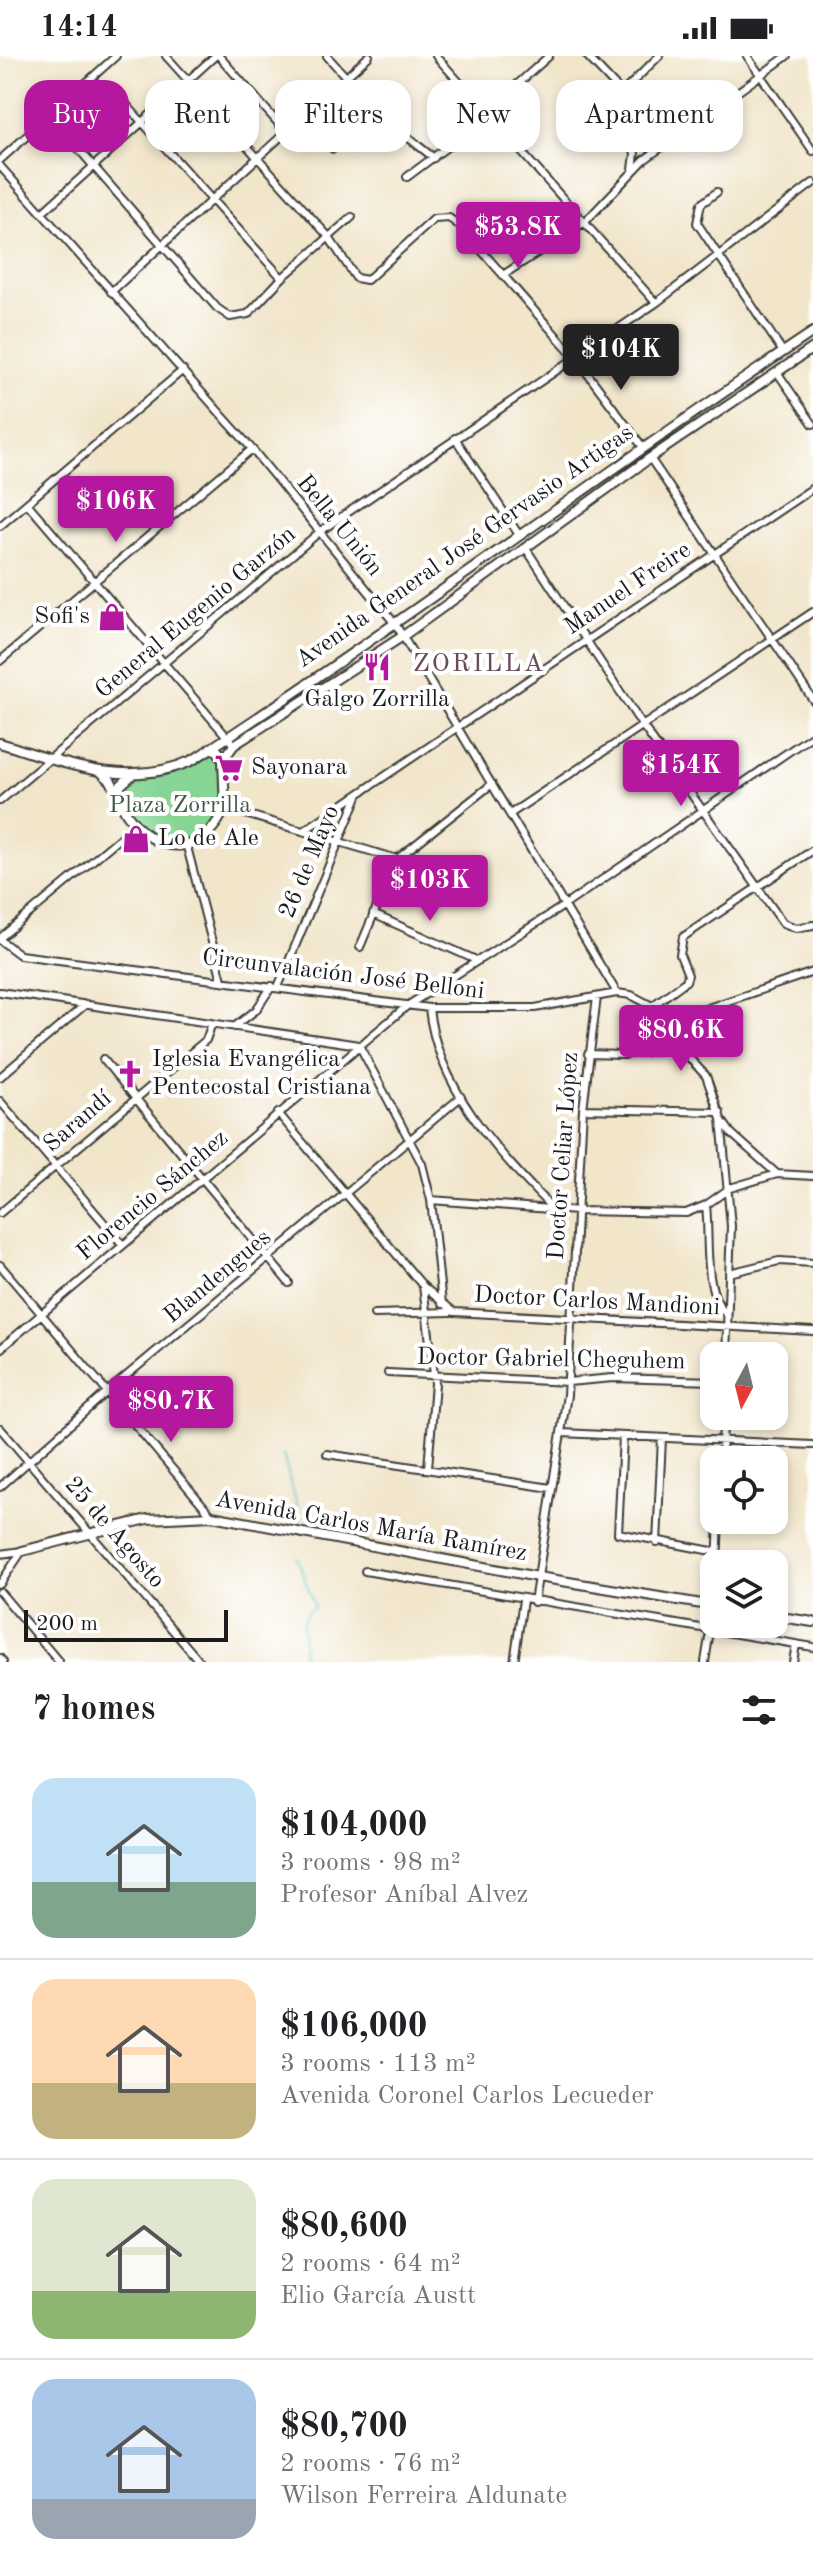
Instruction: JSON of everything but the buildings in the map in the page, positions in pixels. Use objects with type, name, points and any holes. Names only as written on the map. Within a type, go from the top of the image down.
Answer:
[{"type":"main road","name":"Avenida General José Gervasio Artigas","points":[[0,743],[100,772],[131,776],[171,770],[210,748],[396,625],[642,446],[813,332]]},
{"type":"main road","name":"Avenida General José Gervasio Artigas","points":[[223,760],[234,745],[403,636],[650,458],[813,348]]},
{"type":"main road","points":[[100,772],[111,781],[134,826],[167,843],[187,847],[199,841],[225,808],[223,760],[218,751],[210,748]]},
{"type":"main road","points":[[117,794],[131,776]]},
{"type":"main road","name":"Avenida Carlos María Ramírez","points":[[22,1551],[147,1519],[212,1516],[700,1604]]},
{"type":"main road","points":[[788,1618],[813,1622]]},
{"type":"street","points":[[0,163],[116,56]]},
{"type":"street","points":[[166,56],[188,80],[217,56],[275,120]]},
{"type":"street","points":[[327,56],[382,117],[434,158]]},
{"type":"street","points":[[342,80],[369,56]]},
{"type":"street","points":[[436,56],[457,80]]},
{"type":"street","points":[[522,80],[549,56]]},
{"type":"street","points":[[587,56],[610,80]]},
{"type":"street","points":[[635,80],[659,56]]},
{"type":"street","points":[[747,56],[813,151]]},
{"type":"street","points":[[503,275],[585,222],[633,169],[787,56]]},
{"type":"street","points":[[129,108],[282,278]]},
{"type":"street","points":[[42,213],[145,118]]},
{"type":"street","points":[[111,292],[275,140]]},
{"type":"street","points":[[81,152],[217,308],[230,317],[248,314],[282,278],[352,217]]},
{"type":"street","points":[[252,152],[328,236],[362,281],[434,219],[442,217],[460,226],[575,357],[642,446]]},
{"type":"street","points":[[407,177],[441,152]]},
{"type":"street","points":[[521,152],[656,303]]},
{"type":"street","points":[[633,169],[635,152]]},
{"type":"street","name":"Bella Unión","points":[[0,163],[322,530],[396,625],[617,993]]},
{"type":"street","name":"General Eugenio Garzón","points":[[0,801],[322,530],[656,303],[720,257],[761,219],[813,183]]},
{"type":"street","points":[[717,192],[701,204],[697,223],[783,352]]},
{"type":"street","points":[[0,526],[183,370]]},
{"type":"street","points":[[777,372],[813,424]]},
{"type":"street","points":[[455,438],[519,535]]},
{"type":"street","points":[[0,661],[252,449]]},
{"type":"street","points":[[650,458],[813,700]]},
{"type":"street","name":"Manuel Freire","points":[[305,830],[813,488]]},
{"type":"street","points":[[27,503],[234,745]]},
{"type":"street","points":[[525,547],[642,725],[783,923],[796,928],[813,925]]},
{"type":"street","points":[[510,814],[813,612]]},
{"type":"street","name":"Florencio Sánchez","points":[[0,1349],[407,1006],[565,905],[813,735]]},
{"type":"street","points":[[360,947],[397,859],[492,784]]},
{"type":"street","name":"26 de Mayo","points":[[234,1028],[256,1010],[275,986],[358,796]]},
{"type":"street","points":[[225,808],[397,859]]},
{"type":"street","points":[[0,939],[134,826]]},
{"type":"street","points":[[187,847],[222,980]]},
{"type":"street","points":[[652,1006],[686,981],[688,975],[680,955],[683,937],[813,850]]},
{"type":"street","points":[[373,914],[476,960]]},
{"type":"street","name":"Circunvalación José Belloni","points":[[0,939],[20,955],[429,1008],[535,1008],[617,993]]},
{"type":"street","points":[[667,1022],[813,972]]},
{"type":"street","points":[[0,992],[211,1026],[359,1045],[427,1177],[442,1304]]},
{"type":"street","points":[[617,993],[631,995],[652,1006],[667,1022],[680,1048],[706,1076],[721,1116],[730,1188],[726,1342]]},
{"type":"street","name":"Doctor Celiar López","points":[[534,1602],[568,1382],[583,1109],[597,997]]},
{"type":"street","points":[[0,1077],[86,1004]]},
{"type":"street","points":[[429,1008],[438,1057],[461,1097],[552,1208]]},
{"type":"street","name":"Sarandí","points":[[0,1213],[206,1040],[211,1026]]},
{"type":"street","points":[[588,1054],[623,1055],[680,1048]]},
{"type":"street","points":[[103,1059],[289,1283]]},
{"type":"street","name":"Blandengues","points":[[0,1487],[107,1392],[461,1097]]},
{"type":"street","points":[[0,1101],[123,1245]]},
{"type":"street","points":[[583,1109],[721,1116]]},
{"type":"street","name":"Doctor Carlos Mandioni","points":[[278,1113],[423,1286],[454,1312],[813,1331]]},
{"type":"street","points":[[721,1116],[740,1144],[777,1174]]},
{"type":"street","points":[[431,1200],[577,1211],[686,1213],[706,1205],[730,1188],[777,1174],[813,1176]]},
{"type":"street","points":[[706,1205],[711,1290],[716,1305],[727,1315]]},
{"type":"street","points":[[729,1273],[779,1261],[813,1263]]},
{"type":"street","points":[[0,1265],[212,1516]]},
{"type":"street","points":[[423,1286],[435,1377],[428,1468]]},
{"type":"street","points":[[374,1314],[454,1312]]},
{"type":"street","name":"Doctor Gabriel Cheguhem","points":[[388,1373],[568,1382],[613,1378],[700,1381]]},
{"type":"street","name":"25 de Agosto","points":[[0,1428],[93,1533],[200,1662]]},
{"type":"street","points":[[723,1430],[723,1446]]},
{"type":"street","points":[[562,1433],[813,1445]]},
{"type":"street","points":[[623,1437],[618,1533],[704,1550]]},
{"type":"street","points":[[657,1543],[662,1438]]},
{"type":"street","points":[[327,1454],[551,1488]]},
{"type":"street","points":[[0,1554],[22,1551]]},
{"type":"street","points":[[0,1584],[22,1551]]},
{"type":"street","name":"Avenida Carlos María Ramírez","points":[[365,1571],[700,1629]]},
{"type":"street","points":[[0,1592],[59,1662]]},
{"type":"street","points":[[514,1662],[523,1600]]},
{"type":"street","points":[[705,1662],[709,1638]]},
{"type":"street","name":"Avenida Carlos María Ramírez","points":[[756,1638],[813,1647]]},
{"type":"street","points":[[793,1662],[796,1644]]},
{"type":"green space","name":"Plaza Zorrilla","points":[[211,752],[218,755],[222,793],[221,805],[211,824],[198,835],[181,840],[164,838],[148,831],[135,820],[126,805],[124,787],[137,780],[180,770]]},
{"type":"waterway","points":[[283,1455],[301,1520]]},
{"type":"waterway","points":[[297,1557],[315,1607],[308,1610],[302,1623],[304,1662]]},
{"type":"place","name":"Sofi's","points":[[112,617]]},
{"type":"place","name":"Galgo Zorrilla","points":[[377,667]]},
{"type":"place","name":"Sayonara","points":[[229,768]]},
{"type":"place","name":"Lo de Ale","points":[[136,839]]},
{"type":"place","name":"Iglesia Evangélica Pentecostal Cristiana","points":[[130,1074]]},
{"type":"district","name":"ZORILLA","points":[[479,664]]}]
